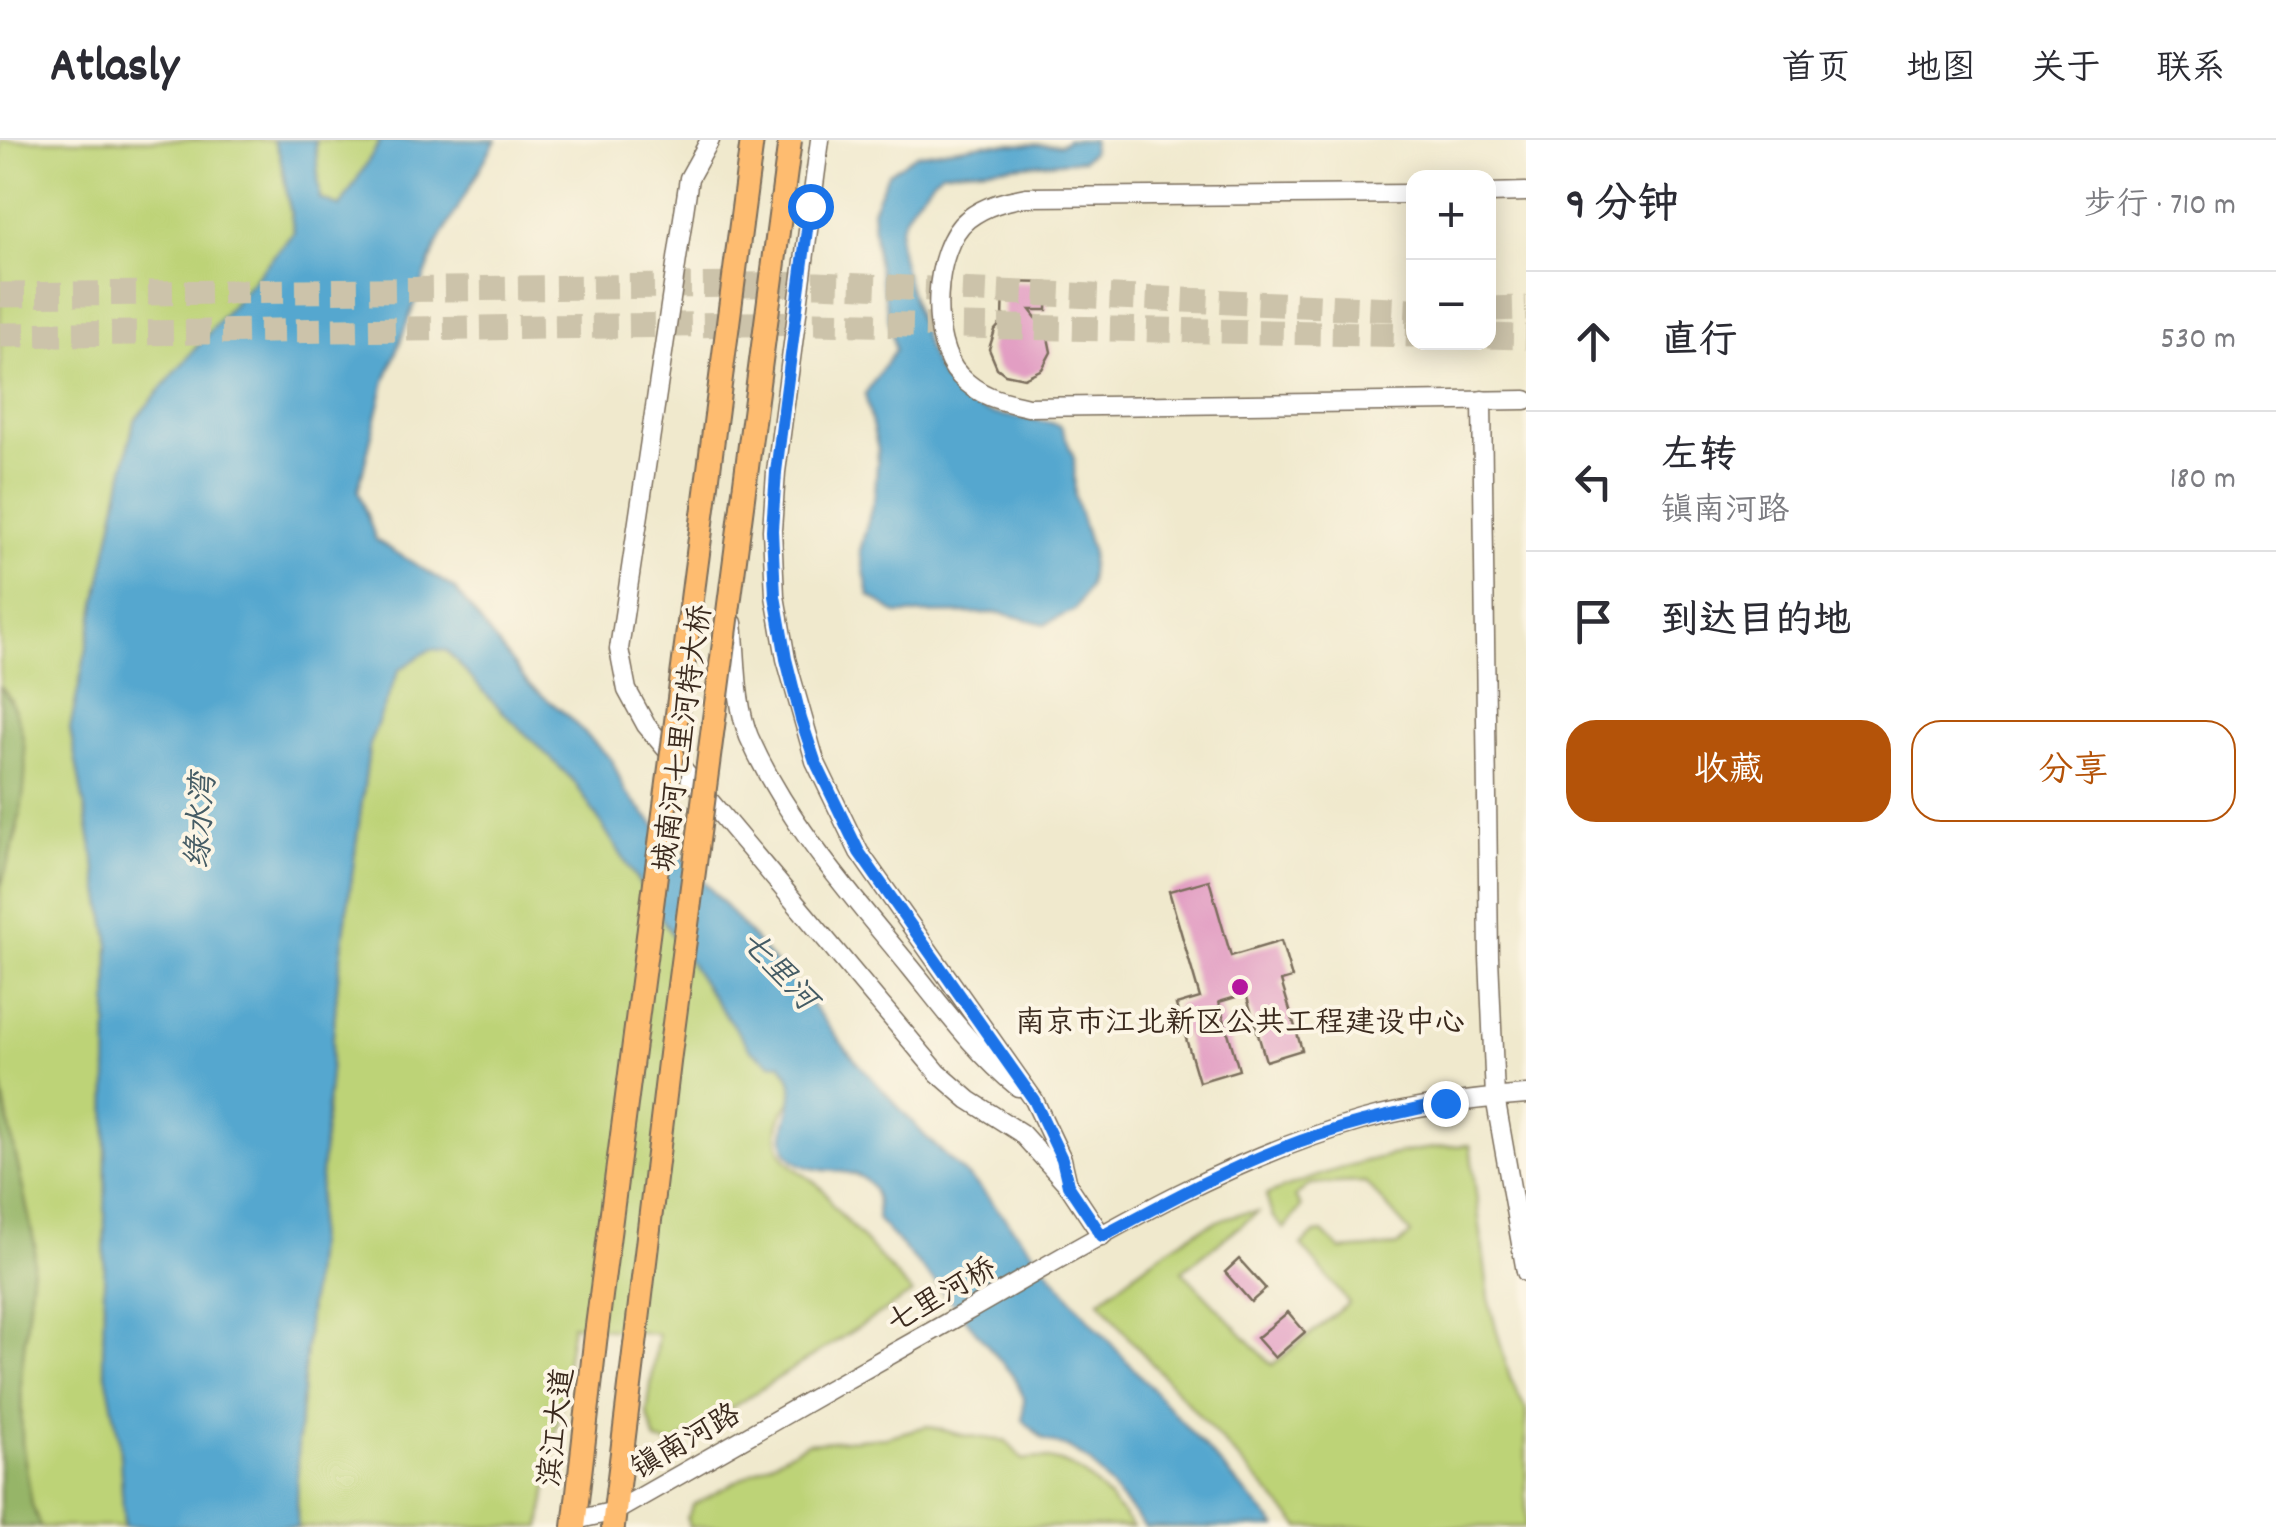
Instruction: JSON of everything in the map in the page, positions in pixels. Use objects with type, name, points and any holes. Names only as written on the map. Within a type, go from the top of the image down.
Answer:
[{"type":"main road","name":"城南河七里河特大桥","points":[[596,1334],[752,140]]},
{"type":"main road","name":"城南河七里河特大桥","points":[[614,1519],[790,140]]},
{"type":"main road","name":"滨江大道","points":[[574,1523],[596,1334]]},
{"type":"street","points":[[710,140],[689,178],[628,574],[618,649],[627,690],[646,725],[938,1073],[969,1100],[1021,1133],[1068,1185],[1096,1238],[1282,1148],[1363,1120],[1445,1103],[1526,1095]]},
{"type":"street","points":[[820,140],[776,472],[772,530],[775,596],[786,659],[815,761],[859,852],[1034,1100],[1062,1159],[1068,1185]]},
{"type":"street","points":[[1496,193],[1526,192]]},
{"type":"street","points":[[1406,194],[1026,198],[996,203],[968,219],[954,234],[943,264],[938,313],[942,348],[957,374],[987,398],[1028,407],[1526,400]]},
{"type":"street","points":[[1482,400],[1489,957],[1495,1097],[1526,1272]]},
{"type":"street","points":[[731,595],[747,733],[800,828],[990,1064],[1034,1100]]},
{"type":"street","name":"七里河桥","points":[[819,1395],[1096,1238]]},
{"type":"street","name":"镇南河路","points":[[574,1523],[614,1519],[819,1395]]},
{"type":"green space","points":[[0,140],[273,140],[280,155],[294,232],[134,421],[70,729],[109,939],[103,1359],[119,1439],[124,1527],[40,1527],[32,1505],[22,1443],[21,1375],[35,1246],[0,1065],[0,889],[18,829],[11,700],[0,686]]},
{"type":"green space","points":[[315,140],[381,140],[341,207],[320,199]]},
{"type":"green space","points":[[431,648],[447,651],[574,781],[708,991],[752,1050],[782,1064],[792,1082],[792,1100],[782,1115],[778,1132],[785,1158],[820,1187],[912,1293],[673,1445],[656,1441],[647,1413],[658,1334],[572,1325],[541,1527],[297,1527],[298,1440],[338,979],[370,742],[399,670]]},
{"type":"green space","points":[[0,686],[14,709],[25,759],[20,812],[0,889]]},
{"type":"green space","points":[[0,1065],[35,1246],[21,1375],[22,1443],[32,1505],[40,1527],[0,1527]]},
{"type":"green space","points":[[1470,1145],[1490,1306],[1510,1378],[1526,1410],[1526,1527],[1300,1527],[1129,1338],[1100,1300],[1196,1231],[1238,1214],[1258,1212],[1182,1271],[1272,1365],[1349,1303],[1301,1245],[1315,1233],[1323,1232],[1341,1250],[1398,1246],[1411,1234],[1365,1182],[1310,1184],[1295,1197],[1301,1207],[1284,1229],[1272,1216],[1266,1195],[1366,1161],[1416,1150]]},
{"type":"green space","points":[[927,1426],[1006,1441],[1023,1460],[1041,1458],[1073,1467],[1099,1488],[1133,1527],[689,1527],[687,1518],[693,1505],[807,1443],[886,1437]]},
{"type":"water","points":[[273,140],[315,140],[320,199],[340,207],[381,140],[496,140],[436,247],[385,381],[358,491],[376,540],[455,589],[529,685],[612,760],[625,791],[850,1054],[926,1137],[980,1188],[1087,1317],[1277,1527],[1145,1527],[1090,1462],[1069,1448],[1044,1440],[1023,1420],[1024,1398],[1013,1376],[877,1219],[876,1198],[870,1185],[848,1173],[806,1166],[787,1152],[784,1134],[792,1095],[787,1072],[782,1064],[770,1063],[751,1050],[708,991],[574,781],[447,651],[431,649],[399,670],[370,742],[338,979],[298,1440],[297,1527],[124,1527],[119,1439],[103,1359],[109,939],[70,729],[134,421],[294,232],[280,155]]},
{"type":"water","points":[[1067,140],[1093,140],[1092,152],[1083,160],[941,172],[909,210],[899,237],[921,327],[943,379],[964,400],[986,412],[1061,426],[1074,458],[1075,497],[1092,553],[1089,586],[1075,610],[1045,624],[1001,613],[897,614],[869,595],[860,551],[875,494],[878,450],[865,394],[895,350],[876,255],[872,210],[888,174],[915,155],[984,144],[1060,145]]},
{"type":"building","points":[[1004,282],[1048,283],[1047,310],[1030,310],[1047,332],[1051,352],[1042,369],[1024,378],[997,368],[989,349],[995,330],[1003,321]]},
{"type":"building","name":"南京市江北新区公共工程建设中心","points":[[1209,880],[1231,956],[1281,941],[1292,978],[1281,981],[1302,1050],[1266,1061],[1246,994],[1219,1002],[1239,1070],[1199,1082],[1176,1005],[1200,998],[1169,891]]},
{"type":"building","points":[[1239,1259],[1266,1289],[1251,1302],[1225,1272]]},
{"type":"building","points":[[1288,1312],[1305,1332],[1275,1358],[1257,1338]]},
{"type":"tunnel","points":[[0,295],[818,284],[1406,310]]},
{"type":"tunnel","points":[[1496,309],[1526,308]]},
{"type":"tunnel","points":[[0,335],[816,323],[1406,335]]},
{"type":"tunnel","points":[[1496,336],[1526,337]]},
{"type":"place","name":"南京市江北新区公共工程建设中心","points":[[1240,987]]},
{"type":"route","points":[[810,206],[772,530],[775,596],[801,719],[815,761],[859,852],[1034,1100],[1062,1159],[1068,1185],[1102,1236],[1193,1188],[1282,1148],[1363,1120],[1445,1103]]},
{"type":"water label","name":"绿水湾","points":[[199,821]]},
{"type":"water label","name":"七里河","points":[[780,969]]}]
